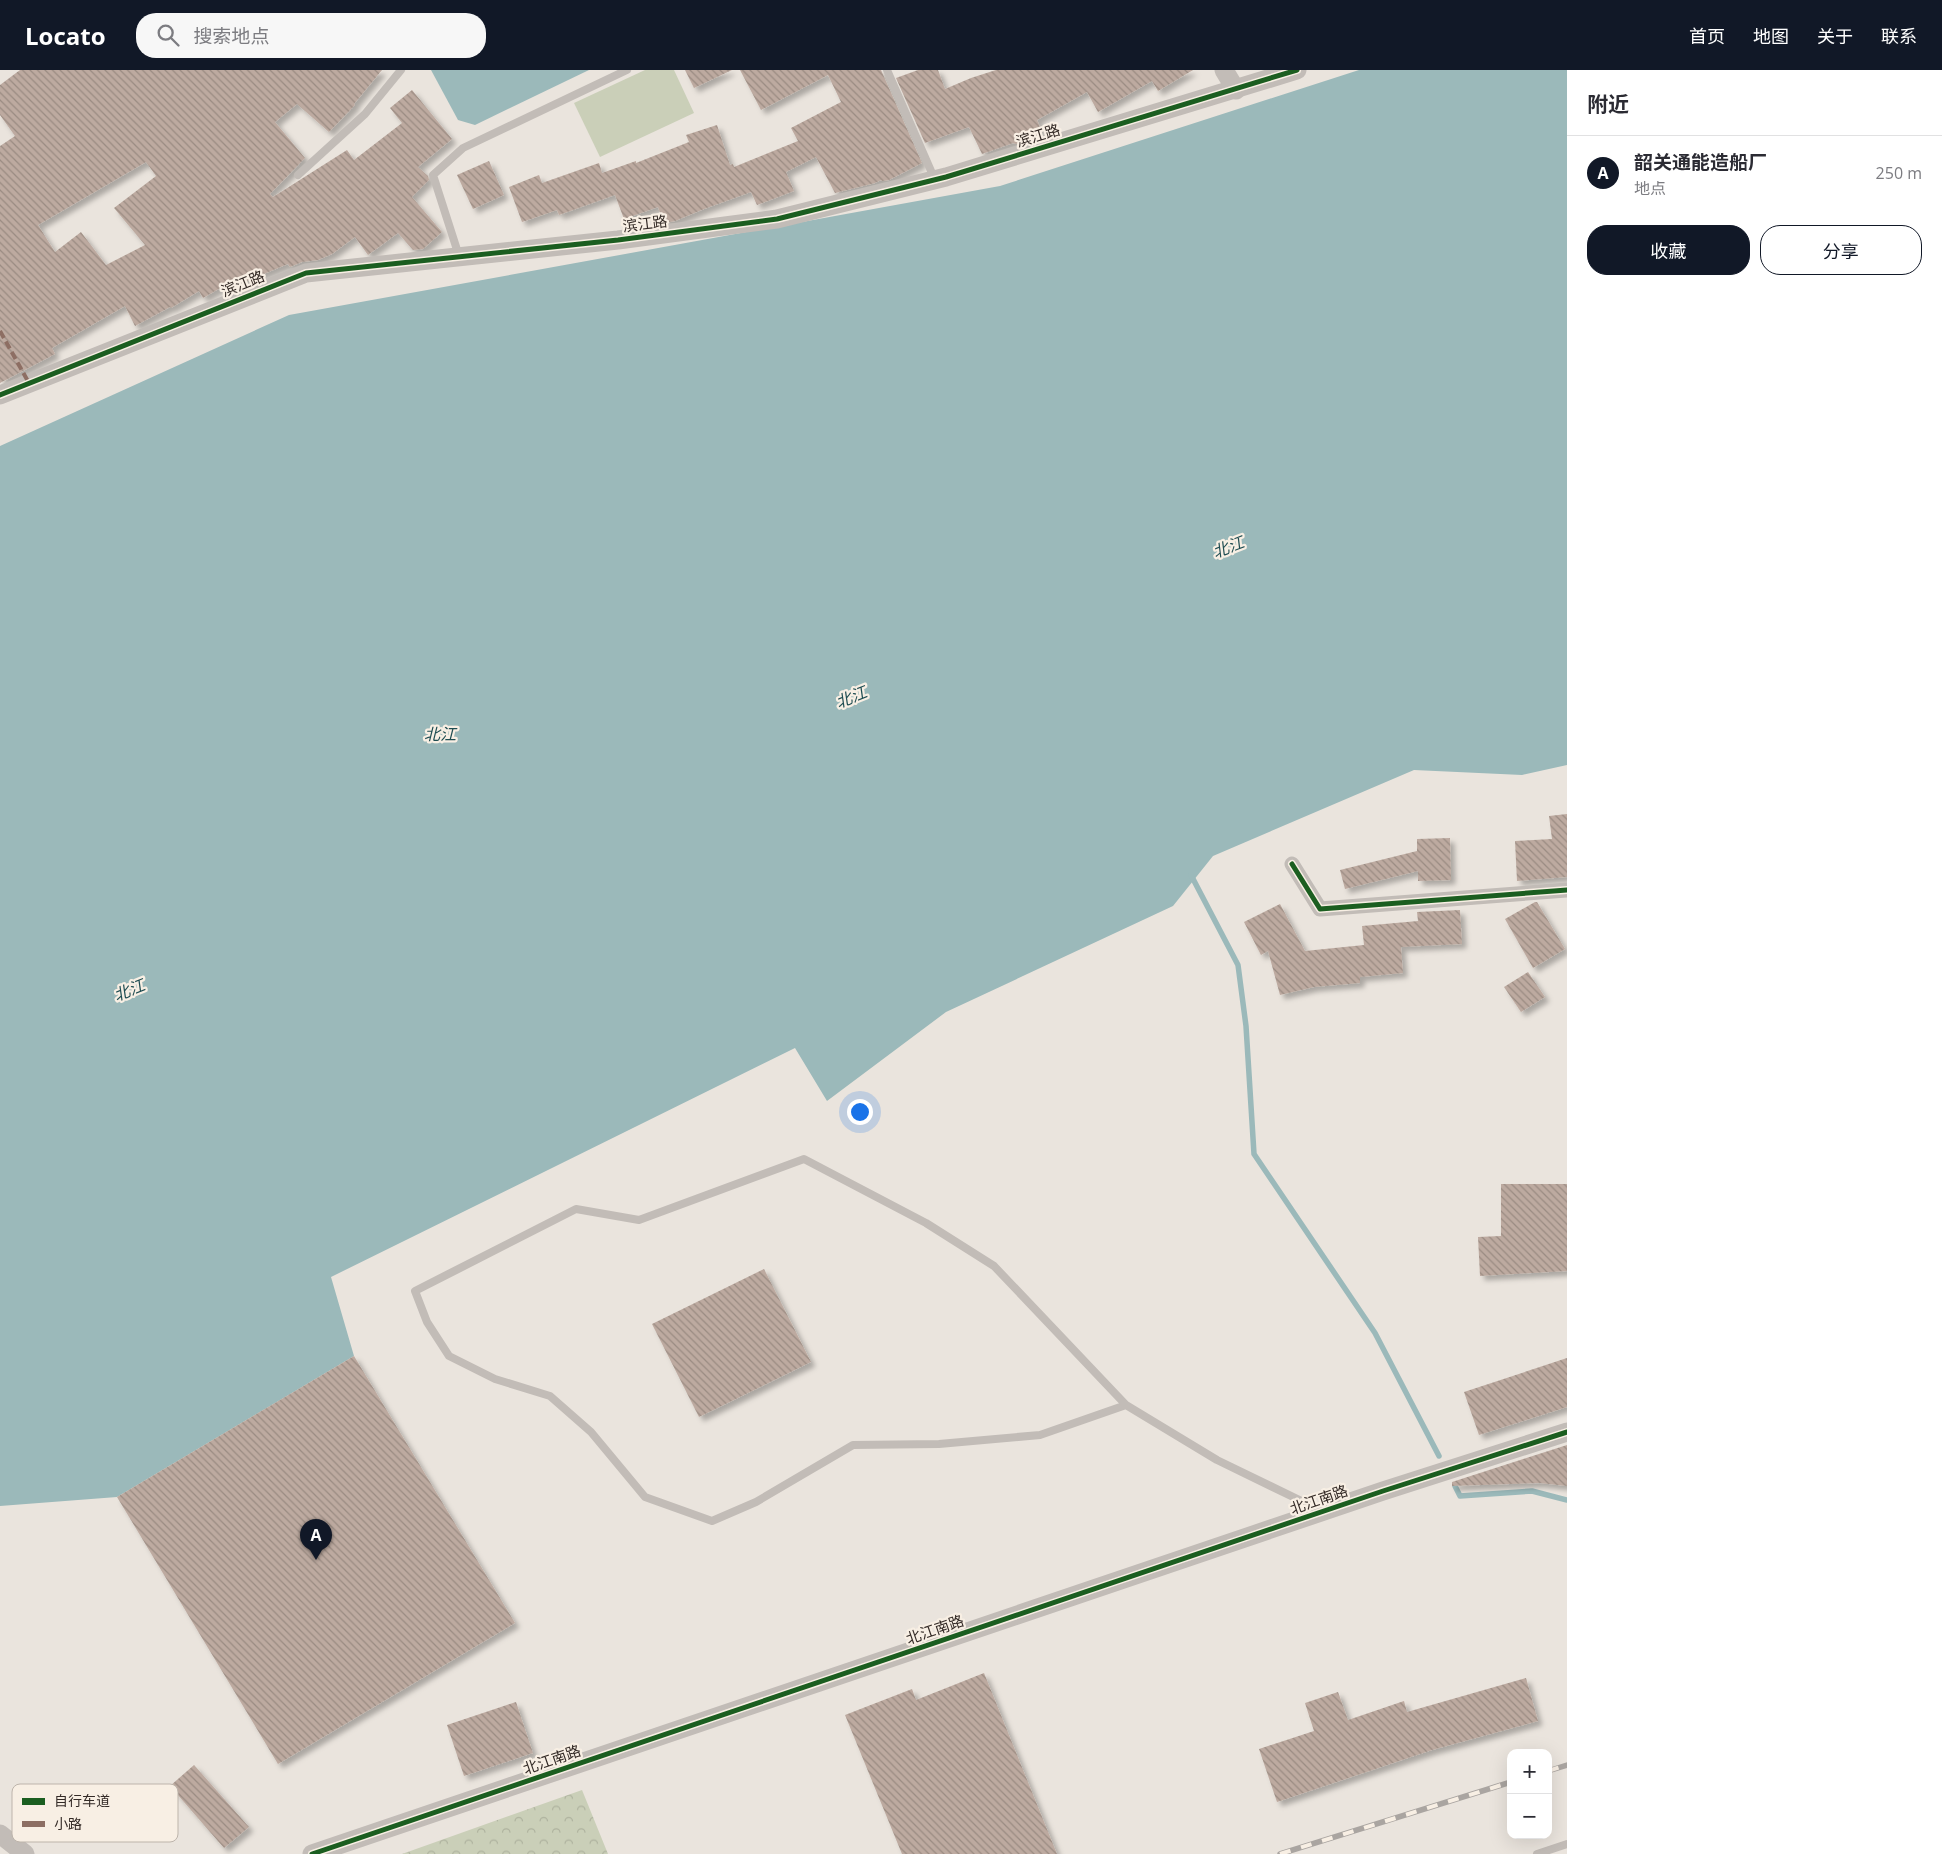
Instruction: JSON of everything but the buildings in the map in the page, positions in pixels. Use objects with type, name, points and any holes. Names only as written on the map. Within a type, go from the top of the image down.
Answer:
[{"type":"street","points":[[1224,70],[1236,90]]},
{"type":"street","name":"滨江路","points":[[0,395],[306,273],[618,240],[777,219],[935,180],[1297,70]]},
{"type":"street","points":[[1292,864],[1320,909],[1567,890]]},
{"type":"street","name":"北江南路","points":[[312,1854],[1324,1511],[1567,1432]]},
{"type":"street","points":[[0,1834],[25,1854]]},
{"type":"lane","points":[[298,175],[365,114],[401,70]]},
{"type":"lane","points":[[459,256],[433,175],[463,148],[627,70]]},
{"type":"lane","points":[[887,70],[935,180]]},
{"type":"lane","points":[[1126,1405],[1040,1435],[939,1444],[853,1444],[756,1502],[712,1520],[645,1497],[591,1432],[550,1396],[495,1379],[449,1356],[427,1322],[415,1292],[576,1209],[639,1220],[804,1159],[926,1223],[994,1266],[1126,1405],[1217,1460],[1324,1511]]},
{"type":"lane","points":[[1537,1854],[1567,1844]]},
{"type":"green space","points":[[645,70],[674,70],[694,113],[600,157],[574,103]]},
{"type":"green space","points":[[582,1790],[608,1854],[402,1854]]},
{"type":"water","points":[[431,70],[589,70],[475,125],[458,120]]},
{"type":"water","name":"北江","points":[[1359,70],[1567,70],[1567,765],[1522,775],[1414,770],[1213,856],[1173,906],[946,1012],[827,1101],[795,1048],[331,1277],[354,1356],[117,1497],[0,1506],[0,446],[289,315],[1000,186]]},
{"type":"waterway","points":[[1191,875],[1238,965],[1246,1026],[1254,1154],[1375,1333],[1439,1456]]},
{"type":"waterway","points":[[1455,1486],[1460,1496],[1532,1491],[1567,1500]]},
{"type":"railway","points":[[1552,1770],[1567,1765]]},
{"type":"railway","points":[[1280,1854],[1507,1783]]},
{"type":"marked path","points":[[0,331],[29,383]]},
{"type":"cycle path","points":[[0,395],[306,273],[618,240],[777,219],[946,177],[1297,70]]},
{"type":"cycle path","points":[[1292,864],[1320,909],[1567,890]]},
{"type":"cycle path","points":[[312,1854],[1383,1491],[1567,1432]]},
{"type":"place","name":"韶关通能造船厂","points":[[316,1560]]}]
